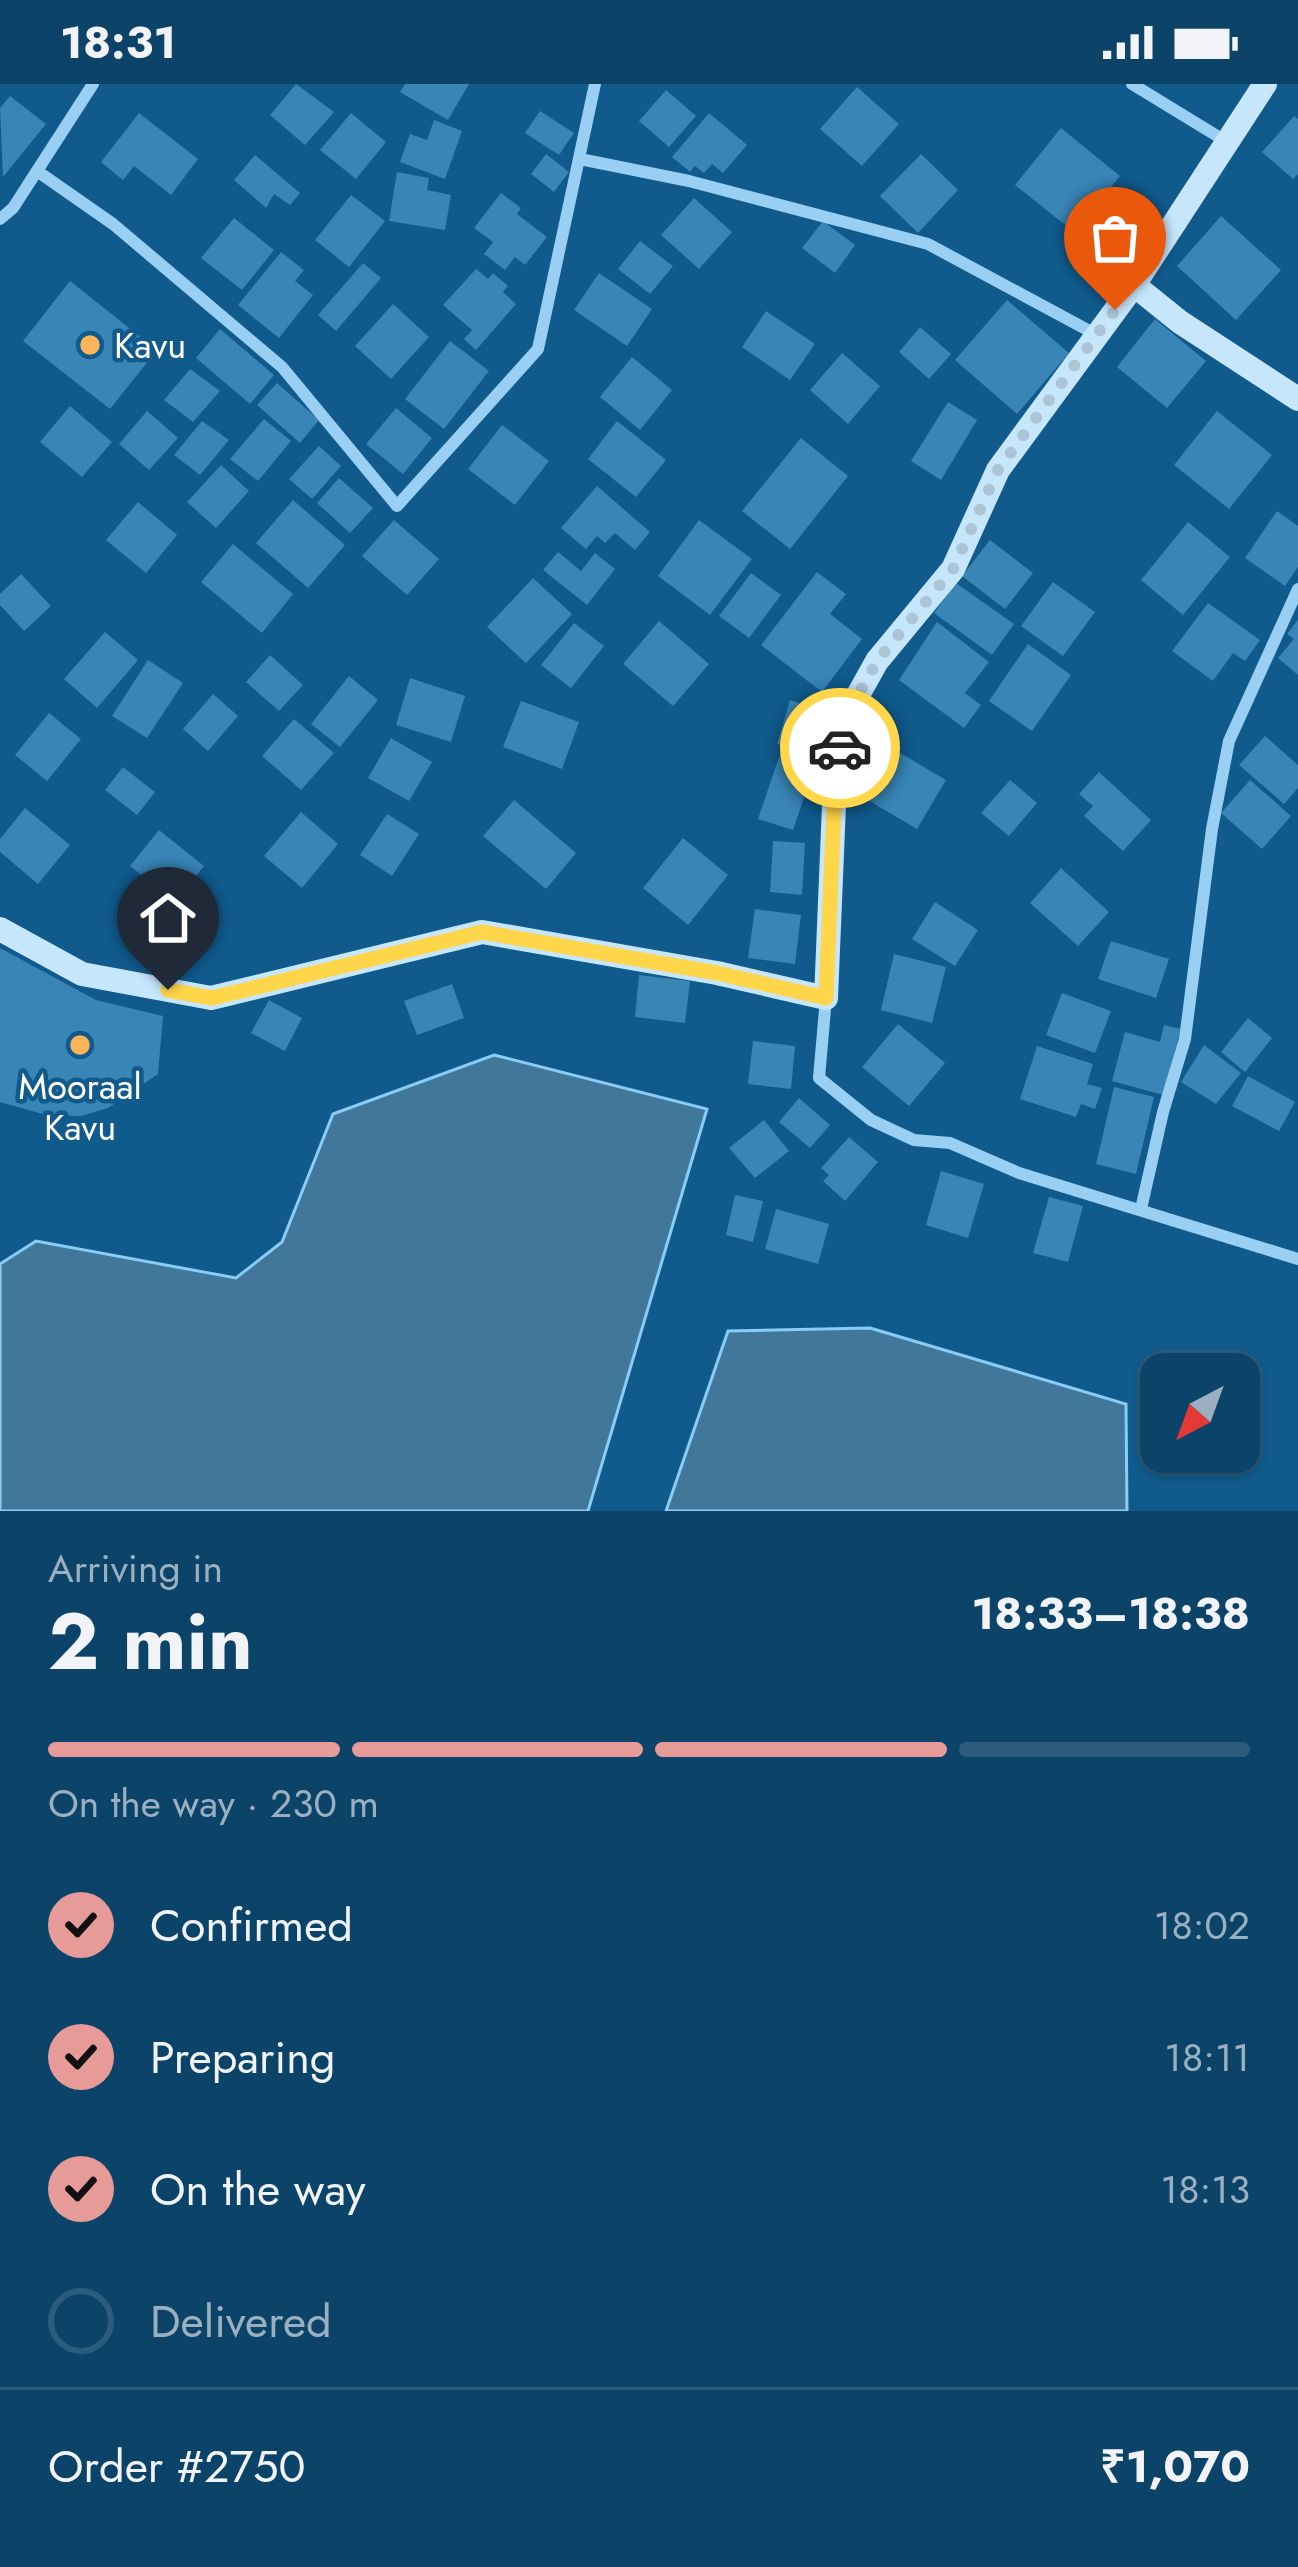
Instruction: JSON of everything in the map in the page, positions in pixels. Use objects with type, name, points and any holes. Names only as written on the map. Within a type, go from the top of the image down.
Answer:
[{"type":"street","points":[[0,219],[13,208],[93,84]]},
{"type":"street","points":[[37,170],[112,224],[282,367],[397,506],[538,349],[596,84]]},
{"type":"street","points":[[1132,84],[1227,142]]},
{"type":"street","points":[[1265,84],[1134,285],[998,470],[953,569],[877,661],[843,722],[819,1078],[871,1120],[914,1140],[950,1143],[1019,1173],[1298,1259]]},
{"type":"street","points":[[580,158],[928,244],[1097,335]]},
{"type":"street","points":[[1134,285],[1180,322],[1298,399]]},
{"type":"street","points":[[1141,1209],[1185,1039],[1202,932],[1211,829],[1229,741],[1298,589]]},
{"type":"street","points":[[0,929],[82,974],[212,998],[482,932],[717,973],[826,998]]},
{"type":"water","points":[[494,1055],[707,1109],[588,1511],[0,1511],[0,1264],[36,1241],[236,1278],[282,1242],[333,1114]]},
{"type":"water","points":[[870,1328],[1126,1404],[1127,1511],[666,1511],[728,1331]]},
{"type":"building","points":[[296,84],[334,112],[305,145],[270,115]]},
{"type":"building","points":[[405,84],[469,84],[448,120],[400,92]]},
{"type":"building","points":[[857,87],[899,124],[862,166],[820,129]]},
{"type":"building","points":[[666,90],[696,116],[669,147],[639,121]]},
{"type":"building","points":[[10,96],[46,124],[3,177],[0,108]]},
{"type":"building","points":[[540,111],[574,133],[559,155],[525,133]]},
{"type":"building","points":[[139,113],[198,159],[171,195],[134,166],[123,180],[101,162]]},
{"type":"building","points":[[351,113],[386,142],[356,179],[320,150]]},
{"type":"building","points":[[709,113],[747,145],[723,173],[712,164],[704,173],[695,166],[690,172],[672,157]]},
{"type":"building","points":[[1294,116],[1298,119],[1298,174],[1293,179],[1262,152]]},
{"type":"building","points":[[434,120],[462,131],[445,179],[400,162],[410,134],[427,140]]},
{"type":"building","points":[[1061,128],[1120,176],[1074,232],[1015,185]]},
{"type":"building","points":[[546,154],[569,172],[554,192],[531,174]]},
{"type":"building","points":[[921,154],[958,190],[918,233],[880,196]]},
{"type":"building","points":[[255,155],[300,193],[290,205],[274,194],[266,208],[234,180]]},
{"type":"building","points":[[397,172],[429,178],[427,190],[451,195],[445,230],[389,221]]},
{"type":"building","points":[[501,193],[521,208],[517,214],[547,237],[525,265],[515,257],[505,270],[484,254],[493,242],[474,228]]},
{"type":"building","points":[[351,195],[385,221],[349,267],[315,240]]},
{"type":"building","points":[[694,198],[732,232],[699,269],[661,235]]},
{"type":"building","points":[[1221,216],[1281,270],[1236,320],[1177,266]]},
{"type":"building","points":[[234,218],[274,250],[242,290],[201,258]]},
{"type":"building","points":[[823,221],[855,245],[835,273],[802,248]]},
{"type":"building","points":[[640,241],[673,266],[650,294],[618,269]]},
{"type":"building","points":[[281,252],[304,270],[295,281],[313,295],[279,338],[238,305]]},
{"type":"building","points":[[363,263],[381,278],[336,331],[318,315]]},
{"type":"building","points":[[476,269],[488,279],[493,273],[508,286],[503,292],[516,304],[476,350],[464,339],[472,330],[443,305]]},
{"type":"building","points":[[599,273],[652,309],[627,346],[574,310]]},
{"type":"building","name":"Kavu","points":[[70,281],[157,350],[110,409],[23,341]]},
{"type":"building","points":[[1007,300],[1069,353],[1017,414],[955,360]]},
{"type":"building","points":[[393,304],[429,337],[391,379],[355,346]]},
{"type":"building","points":[[766,311],[815,344],[790,380],[742,347]]},
{"type":"building","points":[[1155,319],[1206,361],[1167,408],[1117,367]]},
{"type":"building","points":[[920,327],[951,354],[929,379],[899,352]]},
{"type":"building","points":[[220,329],[274,375],[250,404],[196,358]]},
{"type":"building","points":[[450,341],[489,371],[444,429],[405,399]]},
{"type":"building","points":[[842,353],[880,386],[848,424],[810,390]]},
{"type":"building","points":[[632,357],[672,390],[640,430],[600,397]]},
{"type":"building","points":[[190,369],[220,391],[193,422],[164,400]]},
{"type":"building","points":[[277,383],[319,420],[300,443],[257,405]]},
{"type":"building","points":[[948,402],[977,420],[941,480],[911,461]]},
{"type":"building","points":[[70,406],[112,442],[82,477],[40,442]]},
{"type":"building","points":[[396,408],[432,438],[403,474],[366,444]]},
{"type":"building","points":[[147,411],[178,438],[149,470],[119,444]]},
{"type":"building","points":[[1217,411],[1272,455],[1229,509],[1174,465]]},
{"type":"building","points":[[264,419],[291,441],[258,481],[230,459]]},
{"type":"building","points":[[202,421],[229,440],[200,475],[174,455]]},
{"type":"building","points":[[617,421],[666,460],[636,497],[588,459]]},
{"type":"building","points":[[502,425],[549,461],[515,505],[468,469]]},
{"type":"building","points":[[801,438],[848,476],[790,549],[742,511]]},
{"type":"building","points":[[319,446],[341,466],[312,499],[289,479]]},
{"type":"building","points":[[221,465],[249,491],[216,528],[187,502]]},
{"type":"building","points":[[339,478],[373,508],[350,533],[317,503]]},
{"type":"building","points":[[597,486],[650,532],[635,550],[615,533],[605,543],[597,536],[586,549],[561,528]]},
{"type":"building","points":[[293,500],[345,545],[308,588],[256,543]]},
{"type":"building","points":[[138,502],[177,535],[146,573],[106,540]]},
{"type":"building","points":[[1277,511],[1298,526],[1298,567],[1285,586],[1245,558]]},
{"type":"building","points":[[394,520],[439,559],[407,595],[362,556]]},
{"type":"building","points":[[699,520],[752,559],[710,615],[658,576]]},
{"type":"building","points":[[1188,522],[1230,557],[1183,615],[1141,580]]},
{"type":"building","points":[[990,540],[1033,573],[1005,609],[962,576]]},
{"type":"building","points":[[233,544],[293,594],[262,633],[201,582]]},
{"type":"building","points":[[558,552],[581,571],[595,553],[615,569],[587,605],[543,570]]},
{"type":"building","points":[[817,572],[846,594],[830,614],[862,639],[822,692],[761,645]]},
{"type":"building","points":[[751,573],[781,595],[749,638],[719,616]]},
{"type":"building","points":[[21,574],[51,606],[24,631],[0,605],[0,594]]},
{"type":"building","points":[[533,578],[572,614],[526,663],[487,627]]},
{"type":"building","points":[[1053,582],[1095,612],[1063,656],[1021,626]]},
{"type":"building","points":[[956,583],[1014,624],[992,655],[934,613]]},
{"type":"building","points":[[1208,603],[1260,640],[1245,661],[1233,653],[1213,681],[1172,651]]},
{"type":"building","points":[[1298,620],[1298,675],[1278,658],[1294,639],[1287,634]]},
{"type":"building","points":[[659,621],[709,664],[673,706],[623,664]]},
{"type":"building","points":[[937,622],[989,662],[965,693],[981,705],[964,728],[899,680]]},
{"type":"building","points":[[574,623],[604,646],[571,688],[541,665]]},
{"type":"building","points":[[105,632],[138,660],[97,708],[64,679]]},
{"type":"building","points":[[1028,644],[1071,675],[1032,731],[989,701]]},
{"type":"building","points":[[270,655],[303,685],[279,711],[246,682]]},
{"type":"building","points":[[148,660],[183,683],[147,738],[112,716]]},
{"type":"building","points":[[349,676],[378,700],[340,747],[311,724]]},
{"type":"building","points":[[410,678],[465,696],[451,742],[396,725]]},
{"type":"building","points":[[213,694],[238,716],[208,751],[183,729]]},
{"type":"building","points":[[790,700],[821,710],[807,754],[777,744]]},
{"type":"building","points":[[521,701],[579,722],[562,769],[503,747]]},
{"type":"building","points":[[49,713],[81,739],[47,781],[15,755]]},
{"type":"building","points":[[294,719],[334,753],[301,790],[262,756]]},
{"type":"building","points":[[1265,736],[1298,765],[1298,788],[1284,804],[1239,765]]},
{"type":"building","points":[[873,737],[946,780],[917,829],[844,786]]},
{"type":"building","points":[[391,738],[432,762],[409,801],[368,778]]},
{"type":"building","points":[[779,757],[814,768],[793,830],[758,819]]},
{"type":"building","points":[[123,767],[155,792],[137,815],[105,790]]},
{"type":"building","points":[[1099,772],[1151,820],[1123,851],[1084,816],[1093,806],[1079,794]]},
{"type":"building","points":[[1010,780],[1037,803],[1009,836],[981,813]]},
{"type":"building","points":[[1250,780],[1291,816],[1262,849],[1221,813]]},
{"type":"building","points":[[514,800],[576,853],[546,889],[483,836]]},
{"type":"building","points":[[25,808],[70,845],[38,884],[0,852],[0,839]]},
{"type":"building","points":[[301,812],[338,844],[302,888],[264,856]]},
{"type":"building","points":[[387,814],[419,834],[392,876],[360,855]]},
{"type":"building","points":[[159,830],[204,866],[175,902],[130,866]]},
{"type":"building","points":[[683,838],[728,875],[688,925],[643,888]]},
{"type":"building","points":[[773,841],[805,843],[802,895],[770,892]]},
{"type":"building","points":[[1061,868],[1109,912],[1078,946],[1030,903]]},
{"type":"building","points":[[935,902],[978,930],[955,966],[912,939]]},
{"type":"building","points":[[755,909],[801,915],[795,964],[748,958]]},
{"type":"building","points":[[1111,941],[1169,959],[1156,998],[1098,979]]},
{"type":"building","name":"Mooraal Kavu","points":[[0,948],[96,1000],[163,1016],[158,1074],[108,1108],[81,1116],[46,1115],[0,1102]]},
{"type":"building","points":[[894,954],[946,967],[932,1023],[881,1010]]},
{"type":"building","points":[[639,975],[690,981],[685,1023],[635,1017]]},
{"type":"building","points":[[452,984],[464,1018],[417,1035],[404,1001]]},
{"type":"building","points":[[1062,993],[1111,1011],[1095,1053],[1046,1035]]},
{"type":"building","points":[[269,1000],[302,1018],[285,1051],[251,1033]]},
{"type":"building","points":[[1248,1018],[1272,1038],[1245,1072],[1221,1052]]},
{"type":"building","points":[[898,1024],[945,1063],[909,1106],[862,1067]]},
{"type":"building","points":[[1164,1025],[1181,1029],[1163,1095],[1112,1081],[1125,1032],[1160,1042]]},
{"type":"building","points":[[753,1041],[795,1046],[791,1089],[748,1084]]},
{"type":"building","points":[[1204,1045],[1241,1073],[1216,1104],[1181,1082]]},
{"type":"building","points":[[1037,1046],[1093,1064],[1087,1084],[1102,1088],[1095,1109],[1081,1104],[1076,1117],[1020,1099]]},
{"type":"building","points":[[1248,1076],[1295,1102],[1279,1131],[1232,1106]]},
{"type":"building","points":[[1114,1087],[1154,1097],[1136,1174],[1096,1164]]},
{"type":"building","points":[[799,1098],[830,1125],[810,1148],[779,1122]]},
{"type":"building","points":[[764,1120],[789,1151],[755,1178],[729,1148]]},
{"type":"building","points":[[849,1137],[878,1162],[845,1201],[823,1181],[829,1175],[821,1168]]},
{"type":"building","points":[[941,1171],[984,1184],[968,1238],[926,1225]]},
{"type":"building","points":[[735,1195],[763,1201],[753,1242],[726,1235]]},
{"type":"building","points":[[1049,1197],[1083,1206],[1068,1262],[1033,1253]]},
{"type":"building","points":[[776,1209],[829,1224],[818,1264],[765,1249]]},
{"type":"way so far","points":[[840,748],[843,722],[877,661],[953,569],[998,470],[1115,310]]},
{"type":"place","name":"Kavu","points":[[90,345]]},
{"type":"place","name":"Mooraal Kavu","points":[[80,1045]]},
{"type":"route","points":[[168,990],[212,998],[482,932],[717,973],[826,998],[840,748]]}]
